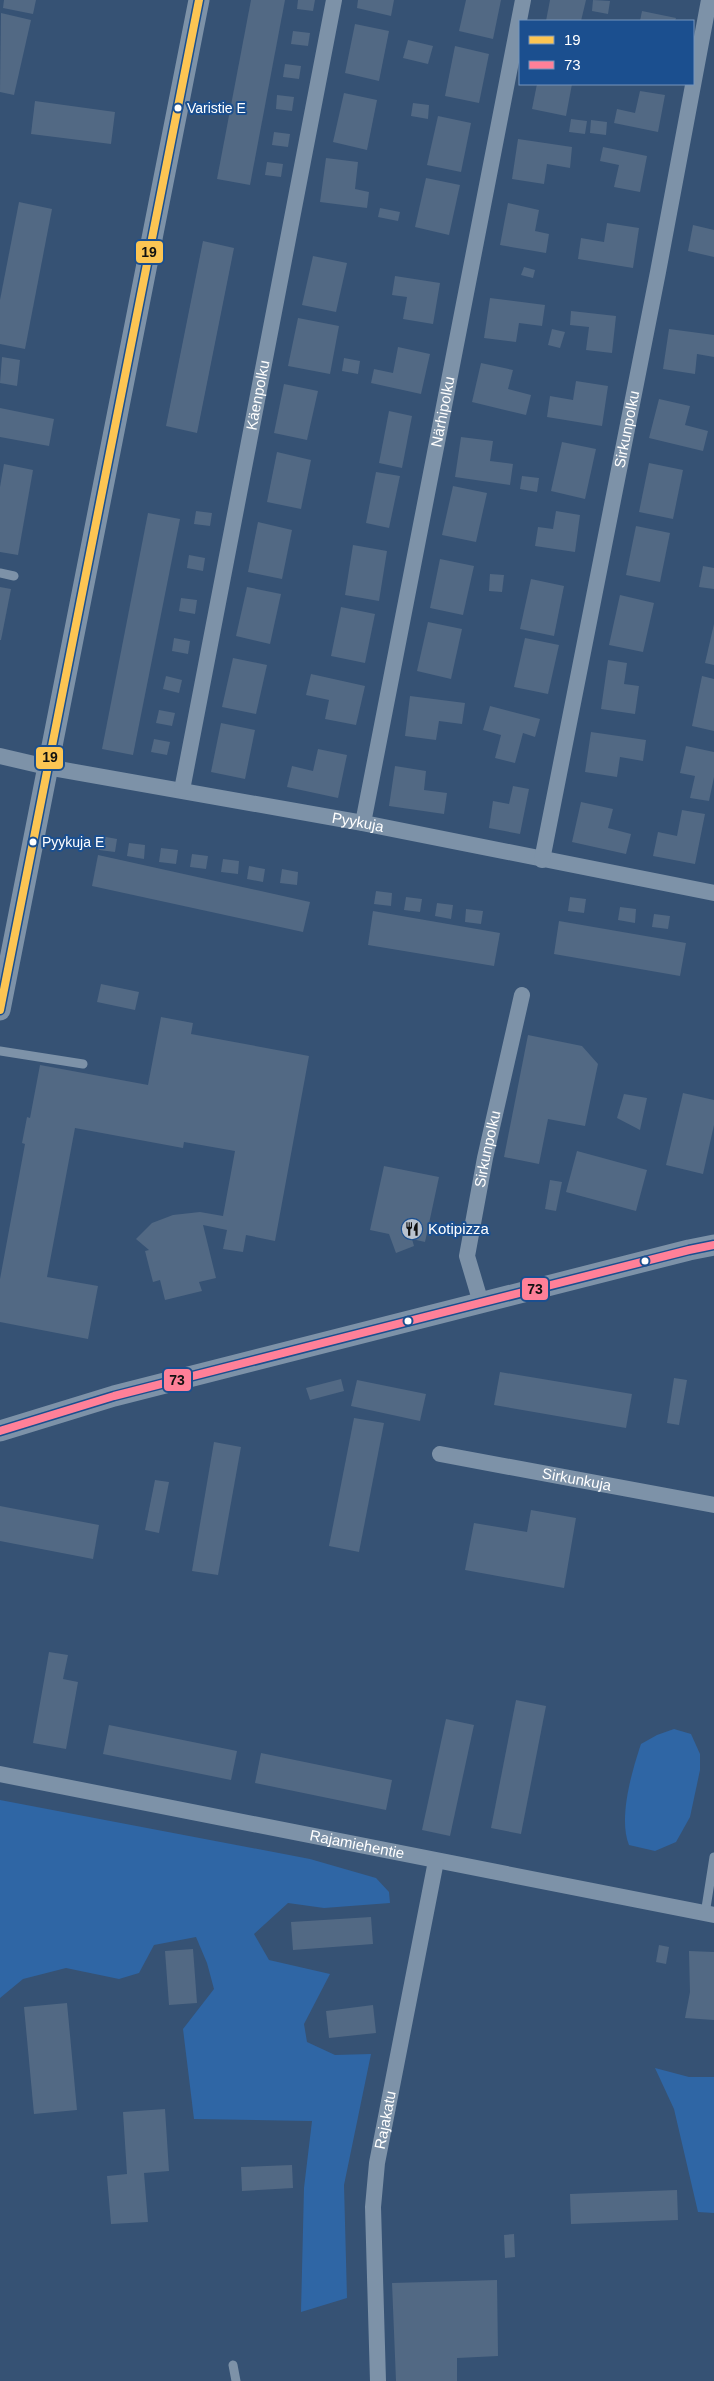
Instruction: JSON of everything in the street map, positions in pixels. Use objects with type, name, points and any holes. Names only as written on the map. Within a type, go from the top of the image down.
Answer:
[{"type":"street","points":[[0,1010],[199,0]]},
{"type":"street","name":"Käenpolku","points":[[182,790],[334,0]]},
{"type":"street","name":"Närhipolku","points":[[520,20],[524,0]]},
{"type":"street","name":"Sirkunpolku","points":[[694,80],[709,0]]},
{"type":"street","name":"Närhipolku","points":[[363,824],[519,26]]},
{"type":"street","name":"Sirkunpolku","points":[[542,860],[693,85]]},
{"type":"street","name":"Pyykuja","points":[[0,756],[47,767],[182,790],[714,892]]},
{"type":"street","name":"Sirkunpolku","points":[[481,1303],[467,1256],[485,1158],[522,995]]},
{"type":"street","points":[[0,1431],[114,1396],[714,1245]]},
{"type":"street","name":"Sirkunkuja","points":[[440,1454],[714,1505]]},
{"type":"street","name":"Rajamiehentie","points":[[0,1774],[710,1915]]},
{"type":"street","name":"Rajakatu","points":[[378,2381],[374,2207],[377,2163],[436,1861]]},
{"type":"lane","points":[[0,573],[14,576]]},
{"type":"lane","points":[[0,1051],[82,1064]]},
{"type":"lane","points":[[710,1915],[714,1857]]},
{"type":"lane","points":[[233,2365],[236,2381]]},
{"type":"shaded area","points":[[674,1729],[691,1734],[700,1754],[700,1770],[690,1817],[676,1842],[655,1851],[629,1845],[625,1822],[626,1808],[630,1781],[641,1744],[657,1735]]},
{"type":"shaded area","points":[[0,1800],[310,1859],[376,1878],[389,1892],[390,1903],[324,1908],[288,1903],[254,1934],[269,1960],[330,1974],[304,2024],[307,2042],[335,2055],[371,2054],[344,2185],[347,2298],[301,2312],[304,2188],[312,2121],[194,2119],[183,2029],[214,1989],[207,1963],[196,1937],[154,1945],[139,1973],[119,1979],[66,1968],[23,1979],[0,1998]]},
{"type":"shaded area","points":[[655,2068],[689,2077],[714,2077],[714,2213],[698,2212],[674,2109]]},
{"type":"building","points":[[4,0],[36,0],[33,14],[3,8]]},
{"type":"building","points":[[251,0],[285,0],[250,185],[217,179]]},
{"type":"building","points":[[298,0],[315,0],[313,11],[297,9]]},
{"type":"building","points":[[358,0],[394,0],[391,16],[357,8]]},
{"type":"building","points":[[466,0],[501,0],[493,39],[459,31]]},
{"type":"building","points":[[550,0],[586,0],[581,20],[546,20]]},
{"type":"building","points":[[593,0],[610,1],[608,14],[592,11]]},
{"type":"building","points":[[642,11],[676,18],[675,20],[640,20]]},
{"type":"building","points":[[1,13],[31,20],[14,95],[0,92]]},
{"type":"building","points":[[355,24],[389,31],[379,81],[345,73]]},
{"type":"building","points":[[293,31],[310,33],[308,46],[291,44]]},
{"type":"building","points":[[408,40],[433,46],[428,64],[403,58]]},
{"type":"building","points":[[455,46],[489,54],[479,103],[445,96]]},
{"type":"building","points":[[285,64],[301,66],[299,79],[283,77]]},
{"type":"building","points":[[537,85],[572,85],[566,116],[532,109]]},
{"type":"building","points":[[640,91],[665,95],[658,132],[614,123],[617,109],[635,113]]},
{"type":"building","points":[[344,93],[377,100],[367,150],[333,142]]},
{"type":"building","points":[[277,95],[294,97],[292,111],[276,109]]},
{"type":"building","points":[[35,101],[115,112],[111,144],[31,134]]},
{"type":"building","points":[[413,103],[429,105],[428,119],[411,116]]},
{"type":"building","points":[[438,116],[471,123],[461,172],[427,165]]},
{"type":"building","points":[[571,119],[587,121],[585,134],[569,132]]},
{"type":"building","points":[[591,120],[607,122],[606,135],[590,133]]},
{"type":"building","points":[[274,132],[290,134],[288,147],[272,145]]},
{"type":"building","points":[[518,139],[572,147],[570,168],[547,164],[544,184],[512,179]]},
{"type":"building","points":[[603,147],[647,156],[640,192],[614,187],[619,165],[600,161]]},
{"type":"building","points":[[326,158],[358,162],[355,189],[369,192],[367,208],[320,202]]},
{"type":"building","points":[[267,162],[283,164],[281,177],[265,175]]},
{"type":"building","points":[[426,178],[460,185],[449,235],[415,227]]},
{"type":"building","points":[[19,202],[52,209],[25,349],[0,344],[0,300]]},
{"type":"building","points":[[508,203],[539,210],[535,231],[549,234],[546,253],[500,245]]},
{"type":"building","points":[[380,208],[400,212],[398,221],[378,217]]},
{"type":"building","points":[[607,223],[639,228],[633,268],[578,259],[581,238],[604,242]]},
{"type":"building","points":[[693,225],[714,230],[714,257],[688,251]]},
{"type":"building","points":[[203,241],[234,248],[197,433],[166,426]]},
{"type":"building","points":[[313,256],[347,263],[336,312],[302,305]]},
{"type":"building","points":[[524,267],[535,270],[533,278],[521,275]]},
{"type":"building","points":[[395,276],[440,283],[433,324],[403,319],[407,297],[392,295]]},
{"type":"building","points":[[490,298],[545,305],[542,326],[519,323],[516,342],[484,338]]},
{"type":"building","points":[[571,311],[616,316],[612,353],[586,350],[589,327],[570,325]]},
{"type":"building","points":[[298,318],[339,326],[330,374],[288,366]]},
{"type":"building","points":[[552,329],[565,332],[560,348],[548,345]]},
{"type":"building","points":[[669,329],[714,335],[714,357],[697,354],[695,374],[663,369]]},
{"type":"building","points":[[398,347],[430,354],[421,394],[371,383],[374,369],[393,373]]},
{"type":"building","points":[[2,357],[20,360],[17,386],[0,383]]},
{"type":"building","points":[[344,358],[360,361],[358,374],[342,371]]},
{"type":"building","points":[[481,363],[513,370],[508,389],[531,395],[526,415],[472,402]]},
{"type":"building","points":[[576,381],[608,386],[602,426],[547,417],[550,396],[573,400]]},
{"type":"building","points":[[284,384],[318,391],[307,440],[274,433]]},
{"type":"building","points":[[659,399],[690,406],[685,425],[708,431],[703,451],[649,438]]},
{"type":"building","points":[[0,408],[54,419],[49,446],[0,437]]},
{"type":"building","points":[[389,411],[412,416],[402,468],[379,463]]},
{"type":"building","points":[[461,437],[493,441],[490,461],[513,464],[510,485],[455,477]]},
{"type":"building","points":[[562,442],[596,449],[585,499],[551,491]]},
{"type":"building","points":[[277,452],[311,460],[301,509],[267,502]]},
{"type":"building","points":[[649,463],[683,470],[673,519],[639,512]]},
{"type":"building","points":[[4,464],[33,470],[18,555],[0,552],[0,487]]},
{"type":"building","points":[[376,472],[400,476],[389,528],[366,523]]},
{"type":"building","points":[[522,476],[539,478],[537,492],[520,489]]},
{"type":"building","points":[[453,486],[487,493],[476,542],[442,535]]},
{"type":"building","points":[[196,511],[212,513],[210,526],[194,524]]},
{"type":"building","points":[[556,511],[580,515],[575,552],[535,546],[538,527],[553,529]]},
{"type":"building","points":[[148,513],[180,519],[133,755],[102,749]]},
{"type":"building","points":[[258,522],[292,530],[282,579],[248,572]]},
{"type":"building","points":[[636,526],[670,533],[660,582],[626,575]]},
{"type":"building","points":[[353,545],[387,551],[379,601],[345,595]]},
{"type":"building","points":[[189,555],[205,558],[203,571],[187,568]]},
{"type":"building","points":[[440,559],[474,566],[463,615],[430,608]]},
{"type":"building","points":[[703,566],[714,568],[714,589],[699,587]]},
{"type":"building","points":[[490,574],[504,575],[502,592],[489,591]]},
{"type":"building","points":[[531,579],[564,586],[554,636],[520,629]]},
{"type":"building","points":[[0,587],[11,589],[1,640],[0,640]]},
{"type":"building","points":[[247,587],[281,594],[270,644],[236,636]]},
{"type":"building","points":[[620,595],[654,603],[643,652],[609,645]]},
{"type":"building","points":[[181,598],[197,600],[195,614],[179,611]]},
{"type":"building","points":[[341,607],[375,614],[365,663],[331,656]]},
{"type":"building","points":[[428,622],[462,629],[451,679],[417,671]]},
{"type":"building","points":[[714,624],[714,665],[705,663]]},
{"type":"building","points":[[174,638],[190,641],[188,654],[172,651]]},
{"type":"building","points":[[525,638],[559,645],[548,694],[514,687]]},
{"type":"building","points":[[233,658],[267,665],[256,714],[222,707]]},
{"type":"building","points":[[608,660],[627,663],[624,684],[639,686],[635,714],[601,709]]},
{"type":"building","points":[[311,674],[365,686],[356,725],[325,719],[329,700],[306,695]]},
{"type":"building","points":[[166,676],[182,680],[179,693],[163,689]]},
{"type":"building","points":[[702,676],[714,679],[714,731],[692,726]]},
{"type":"building","points":[[410,696],[465,703],[462,724],[439,721],[436,740],[405,736]]},
{"type":"building","points":[[490,706],[540,719],[535,737],[523,733],[515,763],[495,758],[501,735],[483,730]]},
{"type":"building","points":[[159,710],[175,713],[172,726],[156,723]]},
{"type":"building","points":[[221,723],[255,730],[245,779],[211,772]]},
{"type":"building","points":[[591,732],[646,740],[643,761],[620,757],[617,777],[585,772]]},
{"type":"building","points":[[154,739],[170,742],[167,755],[151,752]]},
{"type":"building","points":[[686,746],[714,752],[714,777],[709,801],[690,798],[695,776],[680,773]]},
{"type":"building","points":[[318,749],[347,755],[338,798],[287,787],[292,766],[313,771]]},
{"type":"building","points":[[395,766],[426,771],[424,790],[447,793],[444,814],[389,806]]},
{"type":"building","points":[[513,786],[529,789],[520,834],[489,828],[493,801],[509,804]]},
{"type":"building","points":[[581,802],[613,809],[608,828],[631,834],[626,854],[572,842]]},
{"type":"building","points":[[682,810],[705,814],[695,864],[653,856],[658,832],[677,836]]},
{"type":"building","points":[[101,836],[117,839],[115,852],[99,850]]},
{"type":"building","points":[[129,843],[145,845],[144,859],[127,856]]},
{"type":"building","points":[[161,848],[178,850],[176,864],[159,862]]},
{"type":"building","points":[[192,854],[208,856],[206,869],[190,867]]},
{"type":"building","points":[[98,855],[310,902],[303,932],[92,886]]},
{"type":"building","points":[[223,859],[239,861],[238,874],[221,872]]},
{"type":"building","points":[[249,866],[265,869],[263,882],[247,879]]},
{"type":"building","points":[[282,869],[298,872],[297,885],[280,883]]},
{"type":"building","points":[[376,891],[392,893],[391,906],[374,904]]},
{"type":"building","points":[[406,897],[422,899],[420,912],[404,910]]},
{"type":"building","points":[[570,897],[586,899],[584,913],[568,911]]},
{"type":"building","points":[[437,903],[453,905],[451,919],[435,916]]},
{"type":"building","points":[[620,907],[636,909],[635,923],[618,920]]},
{"type":"building","points":[[466,909],[483,911],[481,924],[465,922]]},
{"type":"building","points":[[373,911],[500,933],[494,966],[368,945]]},
{"type":"building","points":[[654,914],[670,916],[668,929],[652,927]]},
{"type":"building","points":[[559,921],[686,943],[680,976],[554,954]]},
{"type":"building","points":[[101,984],[139,992],[135,1010],[97,1002]]},
{"type":"building","points":[[161,1017],[193,1023],[191,1034],[309,1056],[275,1241],[246,1235],[243,1252],[223,1249],[227,1230],[203,1225],[216,1278],[199,1282],[202,1291],[165,1300],[160,1280],[153,1282],[145,1251],[149,1250],[136,1239],[152,1223],[173,1215],[200,1212],[223,1216],[235,1151],[184,1142],[183,1148],[75,1128],[47,1277],[98,1286],[88,1339],[0,1322],[0,1279],[25,1144],[22,1143],[27,1117],[30,1118],[40,1065],[148,1085]]},
{"type":"building","points":[[528,1035],[582,1046],[598,1064],[585,1126],[548,1119],[539,1164],[504,1157]]},
{"type":"building","points":[[683,1093],[714,1100],[714,1125],[703,1174],[666,1165]]},
{"type":"building","points":[[624,1094],[647,1098],[640,1130],[617,1118]]},
{"type":"building","points":[[577,1151],[647,1170],[636,1211],[566,1192]]},
{"type":"building","points":[[384,1166],[439,1177],[425,1242],[412,1239],[414,1246],[396,1253],[389,1234],[370,1230]]},
{"type":"building","points":[[550,1180],[562,1182],[556,1211],[545,1209]]},
{"type":"building","points":[[500,1372],[632,1394],[626,1428],[494,1405]]},
{"type":"building","points":[[674,1378],[687,1380],[679,1425],[667,1423]]},
{"type":"building","points":[[341,1379],[344,1391],[310,1400],[306,1388]]},
{"type":"building","points":[[357,1380],[426,1394],[420,1421],[351,1406]]},
{"type":"building","points":[[354,1418],[384,1423],[359,1552],[329,1546]]},
{"type":"building","points":[[214,1442],[241,1447],[218,1575],[192,1571]]},
{"type":"building","points":[[155,1480],[169,1482],[159,1533],[145,1530]]},
{"type":"building","points":[[0,1506],[99,1525],[93,1559],[0,1541]]},
{"type":"building","points":[[531,1510],[576,1518],[564,1588],[465,1570],[474,1523],[527,1532]]},
{"type":"building","points":[[49,1652],[68,1655],[63,1679],[78,1682],[66,1749],[33,1743]]},
{"type":"building","points":[[516,1700],[546,1706],[521,1834],[491,1828]]},
{"type":"building","points":[[446,1719],[474,1725],[450,1836],[422,1830]]},
{"type":"building","points":[[109,1725],[237,1751],[231,1780],[103,1754]]},
{"type":"building","points":[[261,1753],[392,1780],[386,1810],[255,1783]]},
{"type":"building","points":[[371,1917],[373,1944],[293,1950],[291,1922]]},
{"type":"building","points":[[659,1945],[669,1947],[666,1964],[656,1962]]},
{"type":"building","points":[[193,1949],[197,2003],[169,2005],[165,1951]]},
{"type":"building","points":[[689,1951],[714,1952],[714,2020],[685,2018],[690,1992]]},
{"type":"building","points":[[67,2003],[77,2110],[34,2114],[24,2007]]},
{"type":"building","points":[[373,2005],[376,2033],[329,2038],[326,2011]]},
{"type":"building","points":[[165,2109],[169,2171],[144,2173],[148,2222],[111,2224],[107,2176],[127,2174],[123,2112]]},
{"type":"building","points":[[292,2165],[293,2188],[242,2191],[241,2167]]},
{"type":"building","points":[[677,2190],[678,2220],[571,2224],[570,2194]]},
{"type":"building","points":[[514,2234],[515,2257],[505,2258],[504,2235]]},
{"type":"building","points":[[497,2280],[498,2356],[457,2358],[457,2381],[396,2381],[392,2283]]},
{"type":"transit line","name":"19","points":[[0,1010],[199,0]]},
{"type":"transit line","name":"73","points":[[0,1431],[114,1396],[714,1245]]},
{"type":"place","name":"Varistie E","points":[[178,108]]},
{"type":"place","name":"Pyykuja E","points":[[33,842]]},
{"type":"place","name":"Kotipizza","points":[[412,1229]]}]
